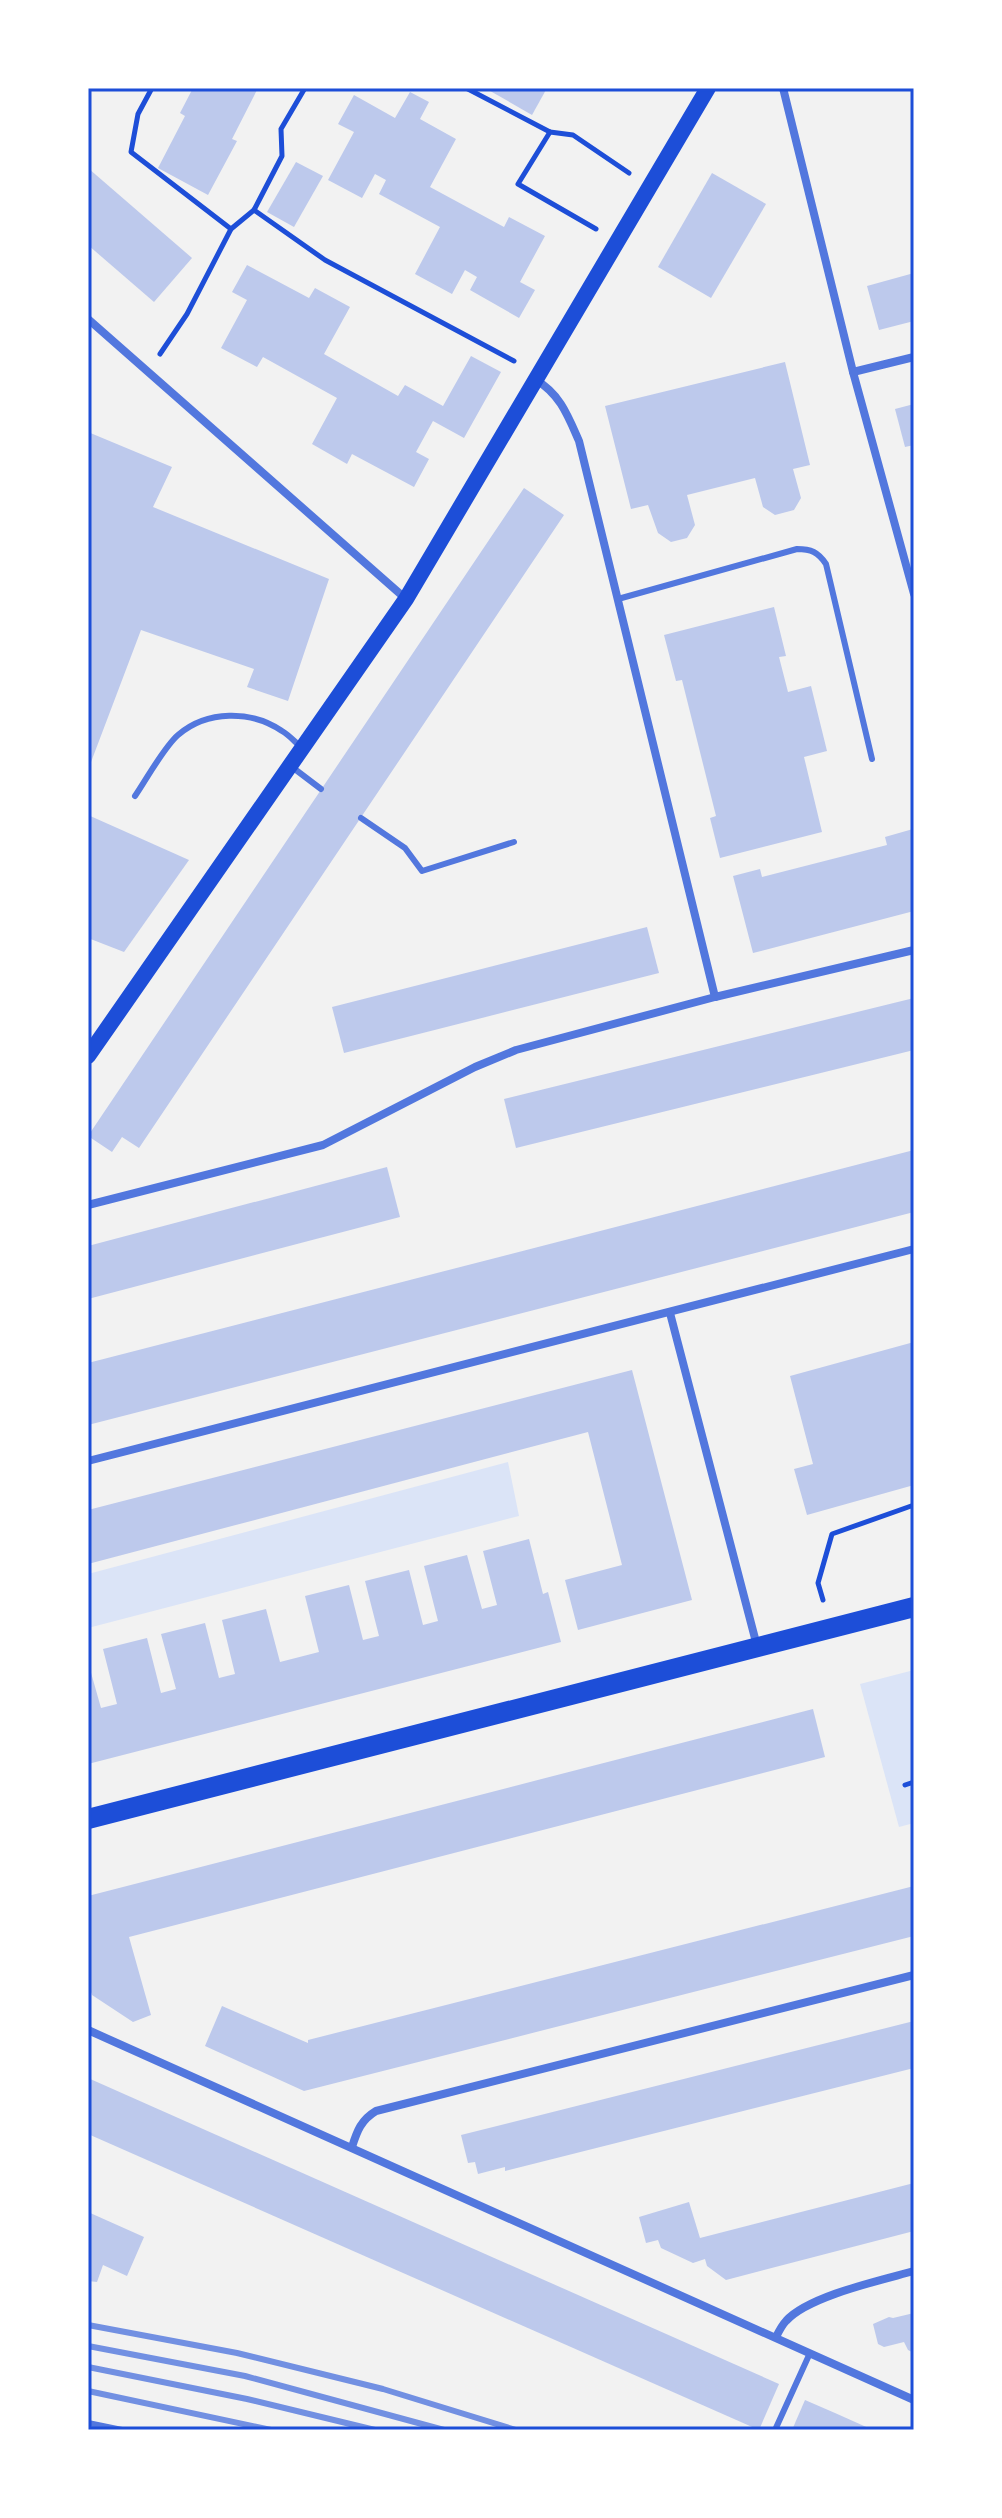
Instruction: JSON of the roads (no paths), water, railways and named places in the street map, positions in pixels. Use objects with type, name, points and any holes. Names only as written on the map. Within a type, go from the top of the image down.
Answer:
[{"type":"main road","points":[[88,1056],[406,599],[708,88]]},
{"type":"main road","points":[[88,1819],[914,1607]]},
{"type":"street","points":[[783,88],[853,372],[914,594]]},
{"type":"street","points":[[88,319],[406,599]]},
{"type":"street","points":[[853,372],[914,357]]},
{"type":"street","points":[[539,374],[565,409],[579,441],[715,997]]},
{"type":"street","points":[[88,1205],[323,1145],[475,1067],[516,1050],[715,997],[914,950]]},
{"type":"street","points":[[88,1461],[914,1249]]},
{"type":"street","points":[[670,1313],[757,1646]]},
{"type":"street","points":[[352,2147],[357,2130],[366,2117],[376,2111],[914,1975]]},
{"type":"street","points":[[88,2030],[914,2400]]},
{"type":"street","points":[[776,2337],[795,2313],[837,2292],[914,2271]]},
{"type":"lane","points":[[618,599],[797,549],[809,549],[820,554],[826,564],[872,759]]},
{"type":"lane","points":[[135,796],[177,736],[211,718],[232,715],[250,717],[282,730],[301,747]]},
{"type":"lane","points":[[289,765],[321,789]]},
{"type":"lane","points":[[361,818],[405,848],[422,871],[514,842]]},
{"type":"lane","points":[[775,2430],[810,2353]]},
{"type":"lane","points":[[88,2423],[122,2430]]},
{"type":"railway","points":[[88,2325],[237,2353],[383,2389],[516,2430]]},
{"type":"railway","points":[[88,2346],[245,2376],[444,2430]]},
{"type":"railway","points":[[88,2367],[247,2399],[375,2430]]},
{"type":"railway","points":[[88,2391],[271,2430]]}]
